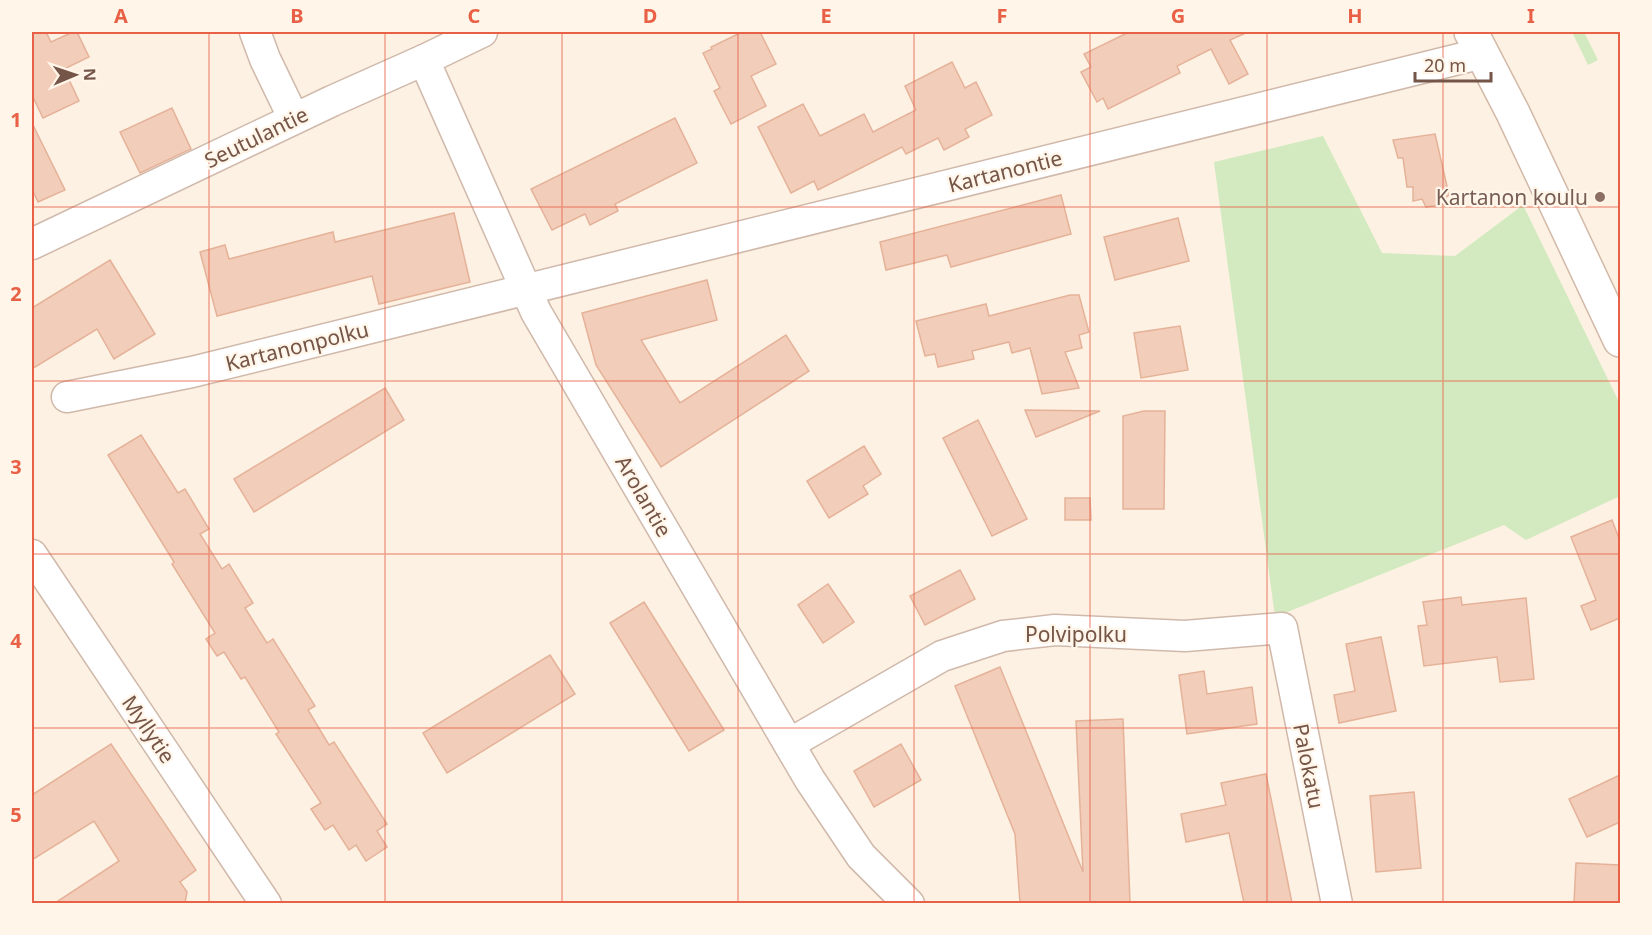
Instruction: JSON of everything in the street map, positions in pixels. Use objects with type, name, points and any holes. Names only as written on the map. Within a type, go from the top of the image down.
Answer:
[{"type":"street","points":[[255,32],[265,59],[294,119]]},
{"type":"street","name":"Seutulantie","points":[[32,244],[482,32]]},
{"type":"street","points":[[1477,42],[1620,340]]},
{"type":"street","name":"Kartanontie","points":[[527,289],[1477,42]]},
{"type":"street","name":"Arolantie","points":[[424,60],[536,312],[810,780],[861,856],[909,903]]},
{"type":"street","name":"Kartanonpolku","points":[[67,397],[192,372],[527,289]]},
{"type":"street","name":"Myllytie","points":[[32,555],[263,902]]},
{"type":"street","name":"Polvipolku","points":[[789,744],[942,656],[1003,636],[1055,630],[1185,636],[1282,628]]},
{"type":"street","name":"Palokatu","points":[[1282,628],[1336,903]]},
{"type":"green space","points":[[1572,32],[1584,32],[1598,60],[1588,65]]},
{"type":"green space","points":[[1323,136],[1382,253],[1455,256],[1523,205],[1620,404],[1620,496],[1526,540],[1504,525],[1275,617],[1214,162]]},
{"type":"building","points":[[32,32],[46,32],[51,42],[77,32],[89,57],[64,69],[79,101],[43,118],[32,95]]},
{"type":"building","points":[[742,32],[760,32],[776,64],[751,76],[766,106],[731,124],[714,91],[720,88],[703,53]]},
{"type":"building","points":[[1129,32],[1248,32],[1230,40],[1248,74],[1229,84],[1211,49],[1177,66],[1180,73],[1108,109],[1103,98],[1097,102],[1081,72],[1091,67],[1084,54]]},
{"type":"building","points":[[952,62],[965,88],[976,82],[992,115],[965,129],[969,137],[944,150],[938,138],[906,154],[902,147],[818,190],[814,181],[791,193],[758,127],[803,104],[820,136],[864,114],[873,132],[916,110],[905,86]]},
{"type":"building","points":[[172,108],[191,149],[140,173],[120,132]]},
{"type":"building","points":[[675,118],[697,163],[615,204],[618,211],[590,225],[585,214],[552,230],[531,189]]},
{"type":"building","points":[[32,123],[65,190],[38,202],[32,189]]},
{"type":"building","points":[[1435,134],[1449,195],[1445,198],[1446,204],[1426,207],[1422,199],[1413,201],[1413,187],[1407,187],[1403,158],[1398,158],[1393,140]]},
{"type":"building","points":[[1061,195],[1071,234],[951,267],[947,255],[886,270],[880,242]]},
{"type":"building","points":[[454,213],[470,282],[379,304],[372,276],[217,316],[200,252],[225,245],[229,259],[333,232],[335,242]]},
{"type":"building","points":[[1178,218],[1189,261],[1115,280],[1104,237]]},
{"type":"building","points":[[110,260],[155,334],[114,359],[97,329],[32,369],[32,308]]},
{"type":"building","points":[[707,280],[717,320],[641,340],[680,403],[786,335],[809,371],[661,467],[596,365],[582,313]]},
{"type":"building","points":[[1070,295],[1079,295],[1089,332],[1079,335],[1082,348],[1065,352],[1079,388],[1042,394],[1030,348],[1012,353],[1009,342],[972,351],[974,359],[938,367],[935,354],[925,356],[916,321],[986,304],[989,316]]},
{"type":"building","points":[[1180,326],[1188,370],[1141,378],[1134,333]]},
{"type":"building","points":[[385,388],[404,420],[254,512],[234,479]]},
{"type":"building","points":[[1025,410],[1100,411],[1036,437]]},
{"type":"building","points":[[1144,411],[1165,411],[1164,509],[1123,509],[1123,416]]},
{"type":"building","points":[[978,420],[1027,519],[992,536],[943,438]]},
{"type":"building","points":[[141,435],[178,493],[185,489],[209,529],[200,534],[222,569],[229,564],[253,603],[245,608],[267,643],[273,639],[315,706],[308,710],[329,745],[334,742],[387,824],[377,831],[387,847],[366,861],[356,845],[349,850],[333,825],[325,830],[311,809],[321,803],[276,734],[279,732],[245,677],[241,679],[224,652],[217,656],[206,639],[215,633],[108,455]]},
{"type":"building","points":[[864,446],[881,474],[863,486],[868,494],[829,518],[807,481]]},
{"type":"building","points":[[1065,498],[1090,498],[1091,520],[1065,520]]},
{"type":"building","points":[[1612,520],[1620,541],[1620,618],[1591,630],[1581,606],[1596,600],[1571,537]]},
{"type":"building","points":[[960,570],[975,599],[925,625],[910,596]]},
{"type":"building","points":[[828,584],[854,622],[823,643],[798,605]]},
{"type":"building","points":[[1461,597],[1462,605],[1526,598],[1534,679],[1500,682],[1497,657],[1424,666],[1418,626],[1427,625],[1423,602]]},
{"type":"building","points":[[644,602],[724,730],[689,751],[610,623]]},
{"type":"building","points":[[1381,637],[1396,711],[1339,723],[1334,695],[1355,691],[1346,644]]},
{"type":"building","points":[[550,655],[575,694],[447,773],[423,733]]},
{"type":"building","points":[[1000,667],[1083,872],[1076,721],[1123,719],[1130,903],[1020,903],[1015,834],[955,686]]},
{"type":"building","points":[[1204,671],[1207,694],[1252,687],[1257,724],[1187,734],[1179,675]]},
{"type":"building","points":[[111,744],[196,870],[180,882],[187,892],[185,903],[55,903],[119,861],[94,821],[32,860],[32,795]]},
{"type":"building","points":[[901,744],[921,780],[874,807],[854,771]]},
{"type":"building","points":[[1266,774],[1292,903],[1244,903],[1229,833],[1186,842],[1181,814],[1226,805],[1221,783]]},
{"type":"building","points":[[1620,775],[1620,822],[1587,837],[1569,799]]},
{"type":"building","points":[[1414,792],[1421,868],[1376,872],[1370,796]]},
{"type":"building","points":[[1576,863],[1620,865],[1620,903],[1574,903]]},
{"type":"place","name":"Kartanon koulu","points":[[1600,197]]}]
